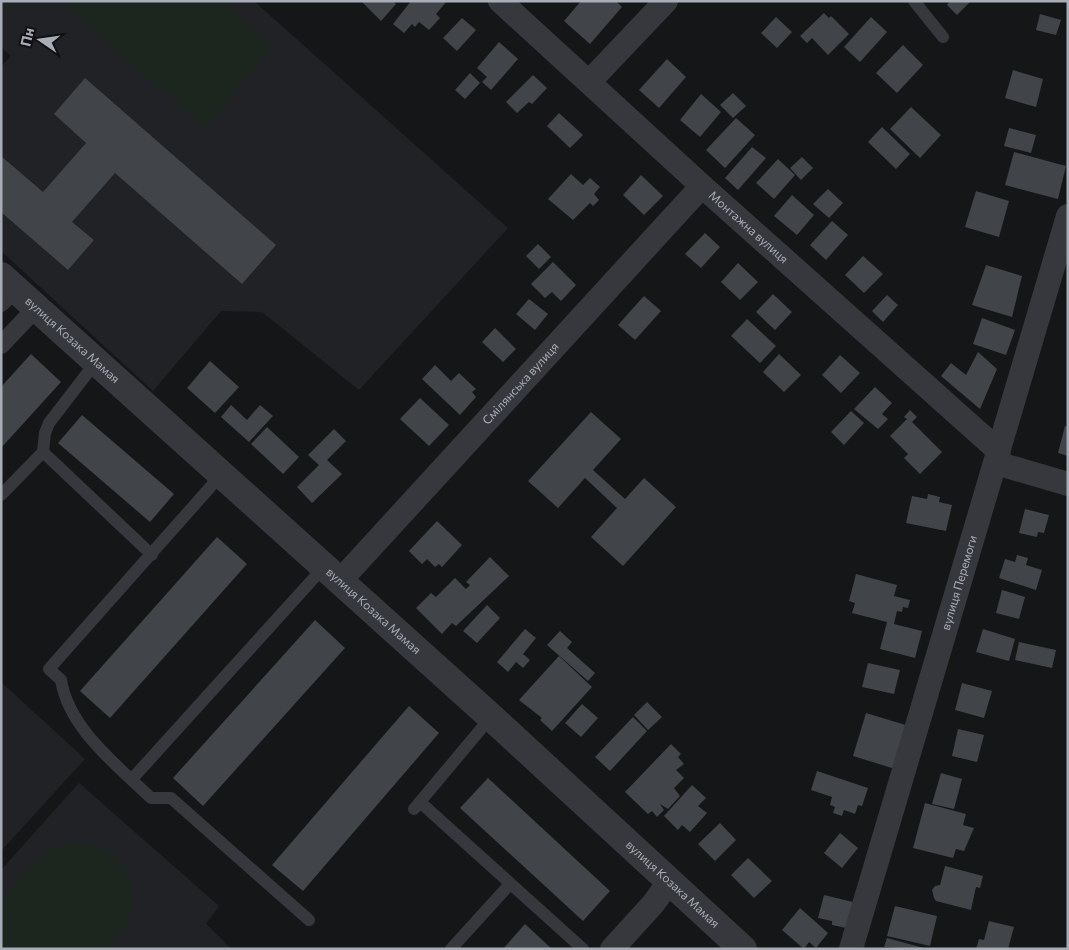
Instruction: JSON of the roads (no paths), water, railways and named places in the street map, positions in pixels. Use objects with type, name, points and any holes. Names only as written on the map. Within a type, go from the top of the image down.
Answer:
[{"type":"street","name":"Монтажна вулиця","points":[[500,1],[590,81],[998,457]]},
{"type":"street","points":[[590,81],[666,1]]},
{"type":"street","name":"Смілянська вулиця","points":[[331,575],[702,186]]},
{"type":"street","name":"вулиця Перемоги","points":[[851,949],[1068,216]]},
{"type":"street","name":"вулиця Козака Мамая","points":[[6,289],[36,308],[491,717],[743,949]]},
{"type":"street","points":[[1,345],[36,308]]},
{"type":"street","points":[[998,457],[1068,484]]},
{"type":"street","points":[[612,949],[653,904],[669,882]]},
{"type":"lane","points":[[914,1],[943,37]]},
{"type":"lane","points":[[1,495],[43,452],[45,433],[49,423],[96,362]]},
{"type":"lane","points":[[43,452],[152,555]]},
{"type":"lane","points":[[221,475],[49,669],[61,680],[64,693],[89,737],[151,798],[171,798],[309,920]]},
{"type":"lane","points":[[132,779],[331,575]]},
{"type":"lane","points":[[491,717],[417,806],[510,884],[583,949]]},
{"type":"lane","points":[[451,949],[510,884]]}]
